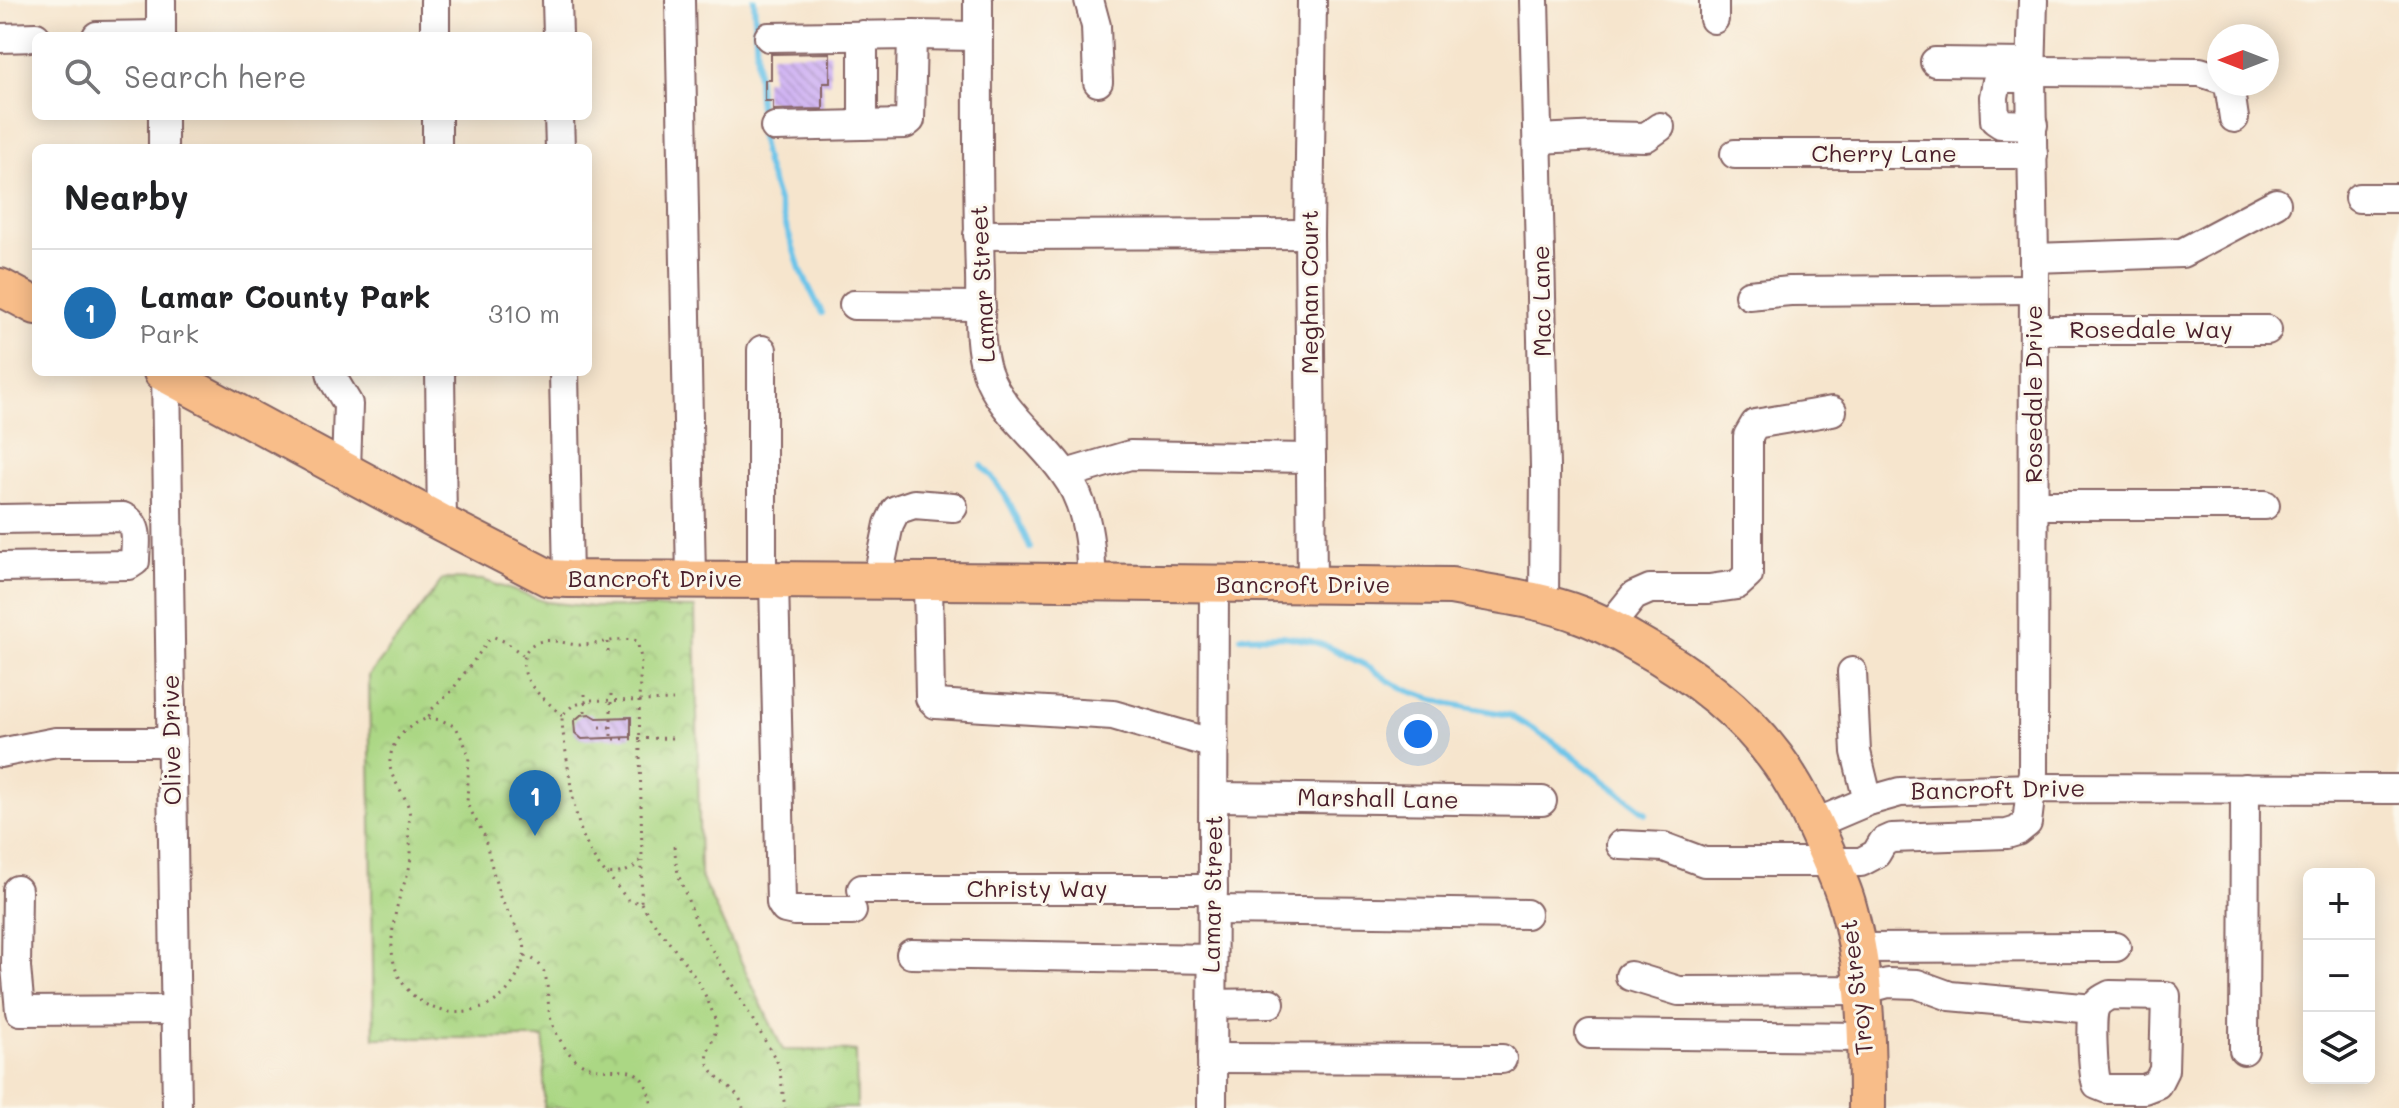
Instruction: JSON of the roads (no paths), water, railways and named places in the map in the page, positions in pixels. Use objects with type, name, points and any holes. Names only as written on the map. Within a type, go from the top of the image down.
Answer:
[{"type":"main road","points":[[0,287],[32,304]]},
{"type":"main road","name":"Bancroft Drive","points":[[171,376],[549,578],[1451,586],[1544,603],[1609,627],[1675,664],[1710,692],[1754,733],[1794,785],[1814,824]]},
{"type":"main road","name":"Troy Street","points":[[1814,824],[1847,902],[1857,948],[1867,1037],[1867,1108]]},
{"type":"street","points":[[161,0],[161,32]]},
{"type":"street","points":[[435,0],[435,32]]},
{"type":"street","points":[[557,0],[558,32]]},
{"type":"street","points":[[680,0],[691,579]]},
{"type":"street","name":"Lamar Street","points":[[978,0],[978,235],[982,345],[986,371],[998,396],[1066,474],[1082,510],[1092,557],[1091,584]]},
{"type":"street","points":[[1089,0],[1096,26],[1098,82]]},
{"type":"street","name":"Meghan Court","points":[[1312,0],[1309,234],[1312,584]]},
{"type":"street","name":"Mac Lane","points":[[1534,0],[1545,467],[1544,603]]},
{"type":"street","name":"Rosedale Drive","points":[[1621,845],[1664,847],[1704,862],[1861,862],[1876,854],[1883,842],[1892,838],[2007,834],[2027,823],[2033,788],[2033,0]]},
{"type":"street","points":[[863,35],[863,125]]},
{"type":"street","points":[[775,127],[905,124],[910,120],[912,108],[912,35]]},
{"type":"street","points":[[769,37],[978,36]]},
{"type":"street","points":[[0,38],[32,37]]},
{"type":"street","points":[[1935,62],[2032,71],[2207,74]]},
{"type":"street","points":[[2032,71],[1997,81],[1994,97],[1995,120],[2001,124],[2033,125]]},
{"type":"street","points":[[2231,96],[2234,118]]},
{"type":"street","points":[[163,120],[163,144]]},
{"type":"street","points":[[437,120],[437,144]]},
{"type":"street","points":[[559,120],[560,144]]},
{"type":"street","points":[[1538,139],[1646,137],[1660,127]]},
{"type":"street","name":"Cherry Lane","points":[[1735,154],[2033,154]]},
{"type":"street","points":[[2359,198],[2399,198]]},
{"type":"street","points":[[2034,258],[2182,253],[2276,203]]},
{"type":"street","points":[[978,235],[1309,234]]},
{"type":"street","points":[[1749,295],[1790,291],[2034,289]]},
{"type":"street","points":[[854,305],[981,306]]},
{"type":"street","name":"Rosedale Way","points":[[2034,330],[2267,330]]},
{"type":"street","points":[[762,350],[768,579]]},
{"type":"street","name":"Olive Drive","points":[[165,376],[177,1108]]},
{"type":"street","points":[[332,376],[348,404],[346,471]]},
{"type":"street","points":[[440,376],[442,523]]},
{"type":"street","points":[[564,376],[568,579]]},
{"type":"street","points":[[1609,627],[1634,596],[1650,589],[1709,589],[1737,585],[1748,575],[1748,436],[1755,424],[1832,411]]},
{"type":"street","points":[[1066,474],[1130,455],[1311,458]]},
{"type":"street","points":[[877,582],[889,524],[896,510],[914,504],[953,507]]},
{"type":"street","points":[[2034,505],[2265,505]]},
{"type":"street","points":[[0,519],[123,517],[131,520],[135,527],[135,561],[129,565],[0,567]]},
{"type":"street","name":"Christy Way","points":[[768,579],[781,903],[785,909],[794,911],[857,900],[1213,899],[1526,914]]},
{"type":"street","points":[[928,582],[930,698],[936,704],[1113,715],[1214,744]]},
{"type":"street","name":"Lamar Street","points":[[1212,1108],[1214,584]]},
{"type":"street","points":[[1852,672],[1856,752],[1868,801]]},
{"type":"street","points":[[0,753],[56,742],[172,742]]},
{"type":"street","name":"Bancroft Drive","points":[[1814,824],[1868,801],[1900,792],[2033,788],[2399,789]]},
{"type":"street","points":[[2244,1050],[2245,788]]},
{"type":"street","name":"Marshall Lane","points":[[1214,797],[1542,801]]},
{"type":"street","points":[[17,890],[16,967],[20,1011],[176,1010]]},
{"type":"street","points":[[1857,948],[2116,947]]},
{"type":"street","points":[[911,954],[1212,959]]},
{"type":"street","points":[[1630,976],[1679,991],[1862,990],[1888,983],[1917,984],[1950,996],[2094,1009]]},
{"type":"street","points":[[1212,1004],[1270,1003]]},
{"type":"street","points":[[1590,1034],[1867,1037]]},
{"type":"street","points":[[1212,1058],[1502,1059]]},
{"type":"waterway","points":[[754,0],[761,140],[766,164],[800,269],[822,313]]},
{"type":"waterway","points":[[982,466],[1004,494],[1030,548]]},
{"type":"waterway","points":[[1241,637],[1283,636],[1311,641],[1371,668],[1409,691],[1450,704],[1509,715],[1552,741],[1646,813]]},
{"type":"place","name":"Lamar County Park","points":[[535,836]]}]
